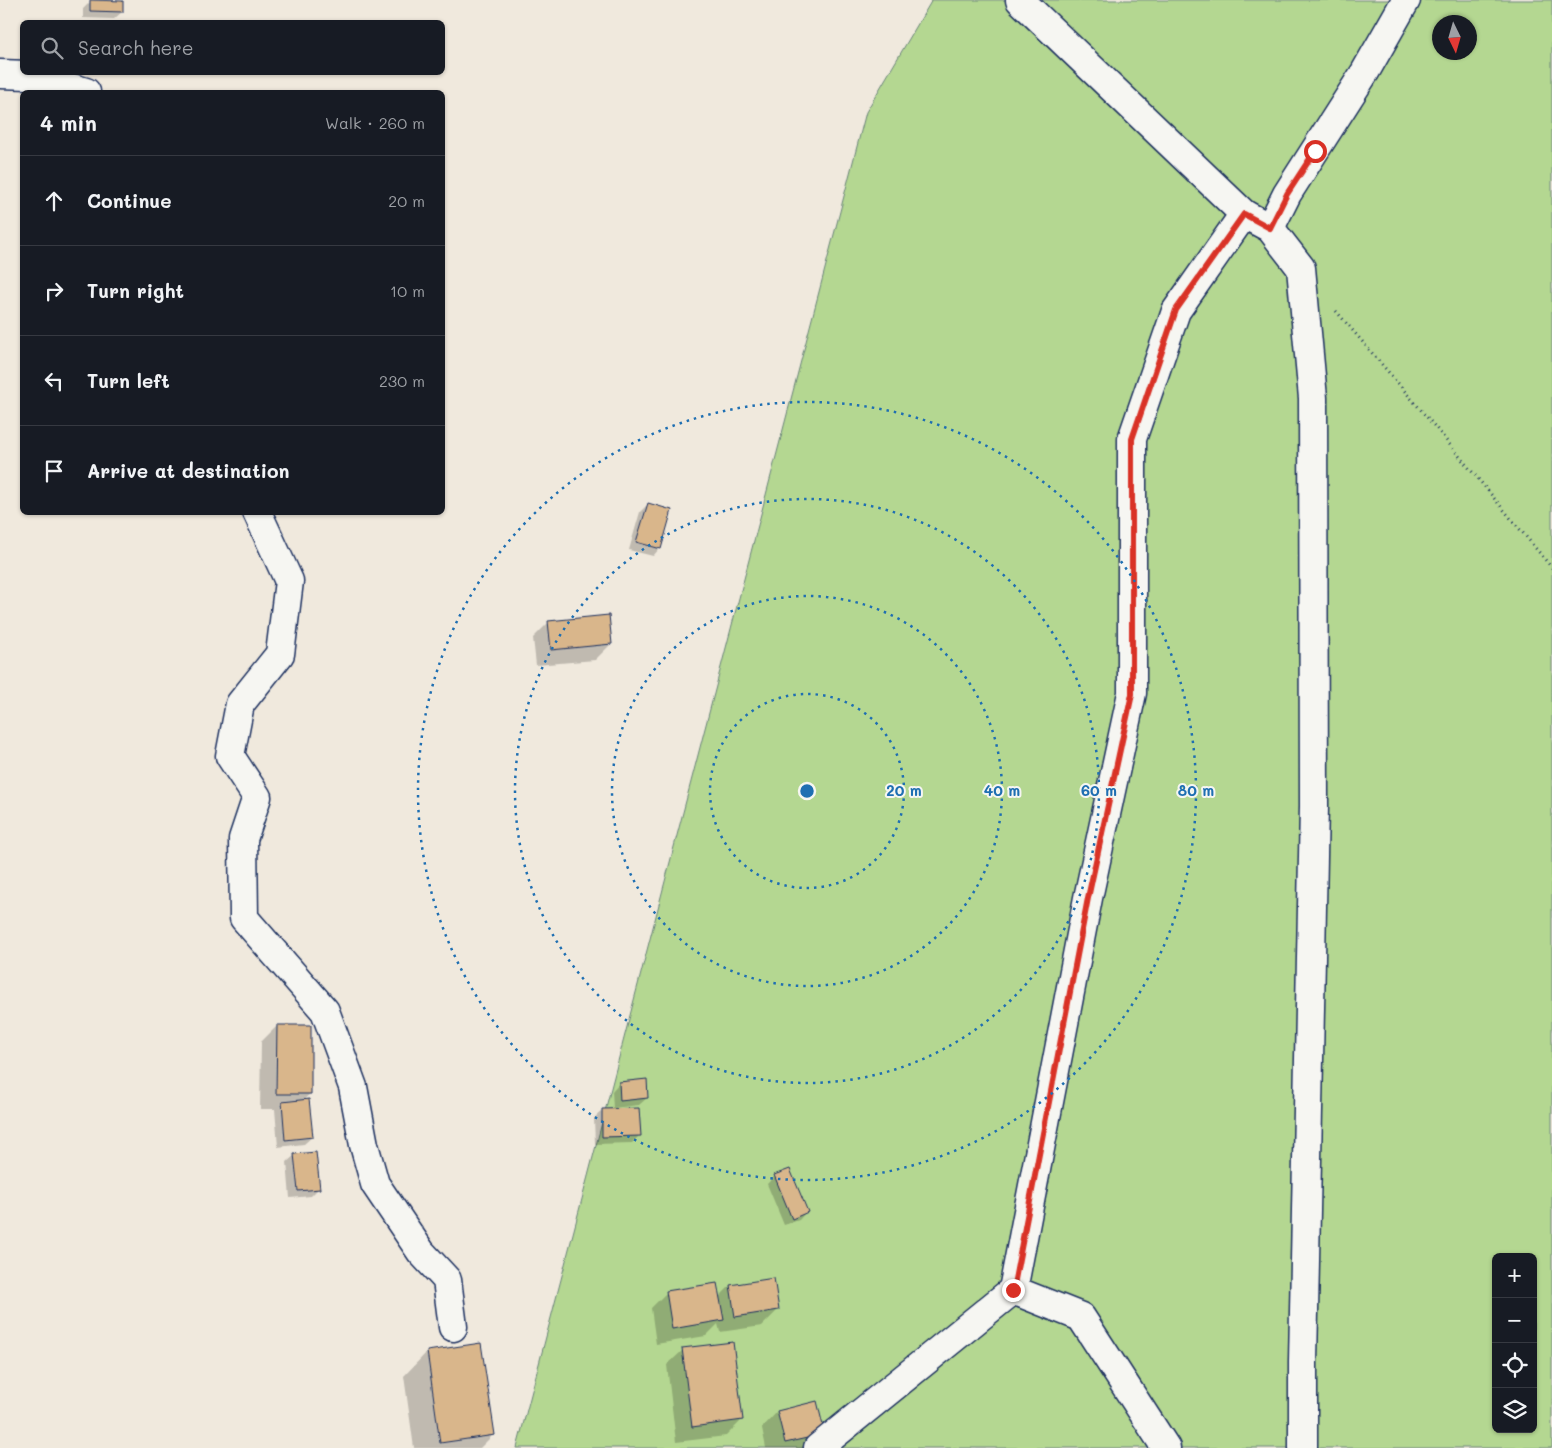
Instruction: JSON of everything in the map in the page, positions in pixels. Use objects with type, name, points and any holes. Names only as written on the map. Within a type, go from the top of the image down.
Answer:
[{"type":"street","points":[[1020,0],[1244,214],[1270,228],[1301,268],[1318,307],[1313,398],[1314,806],[1303,1352],[1303,1448]]},
{"type":"street","points":[[1270,228],[1287,194],[1365,72],[1406,0]]},
{"type":"street","points":[[0,74],[20,75]]},
{"type":"street","points":[[28,75],[79,90]]},
{"type":"street","points":[[818,1448],[1013,1290],[1088,898],[1132,694],[1132,439],[1176,310],[1244,214]]},
{"type":"street","points":[[258,515],[289,581],[280,654],[240,704],[230,756],[257,797],[243,840],[244,918],[325,1011],[353,1087],[364,1145],[375,1184],[421,1252],[447,1280],[453,1327]]},
{"type":"street","points":[[1013,1290],[1081,1317],[1166,1448]]},
{"type":"path","points":[[1318,307],[1421,410],[1552,568]]},
{"type":"green space","points":[[932,0],[1552,0],[1552,1448],[517,1448],[866,112]]},
{"type":"building","points":[[90,0],[123,1],[123,12],[90,11]]},
{"type":"building","points":[[648,503],[672,510],[661,549],[636,542]]},
{"type":"building","points":[[609,615],[612,644],[551,650],[548,621]]},
{"type":"building","points":[[277,1025],[311,1025],[311,1094],[276,1094]]},
{"type":"building","points":[[647,1079],[648,1098],[620,1101],[619,1082]]},
{"type":"building","points":[[309,1099],[313,1137],[285,1140],[282,1102]]},
{"type":"building","points":[[639,1108],[641,1136],[602,1137],[602,1109]]},
{"type":"building","points":[[316,1152],[320,1189],[298,1191],[294,1154]]},
{"type":"building","points":[[790,1169],[808,1212],[792,1219],[774,1175]]},
{"type":"building","points":[[774,1278],[779,1310],[735,1317],[730,1285]]},
{"type":"building","points":[[717,1283],[724,1320],[672,1329],[666,1291]]},
{"type":"building","points":[[733,1342],[743,1420],[692,1427],[682,1348]]},
{"type":"building","points":[[481,1343],[495,1435],[440,1443],[427,1351]]},
{"type":"building","points":[[817,1401],[825,1434],[785,1443],[777,1411]]},
{"type":"route","points":[[1013,1290],[1088,898],[1132,694],[1132,439],[1176,310],[1244,214],[1270,228],[1287,194],[1315,151]]}]
